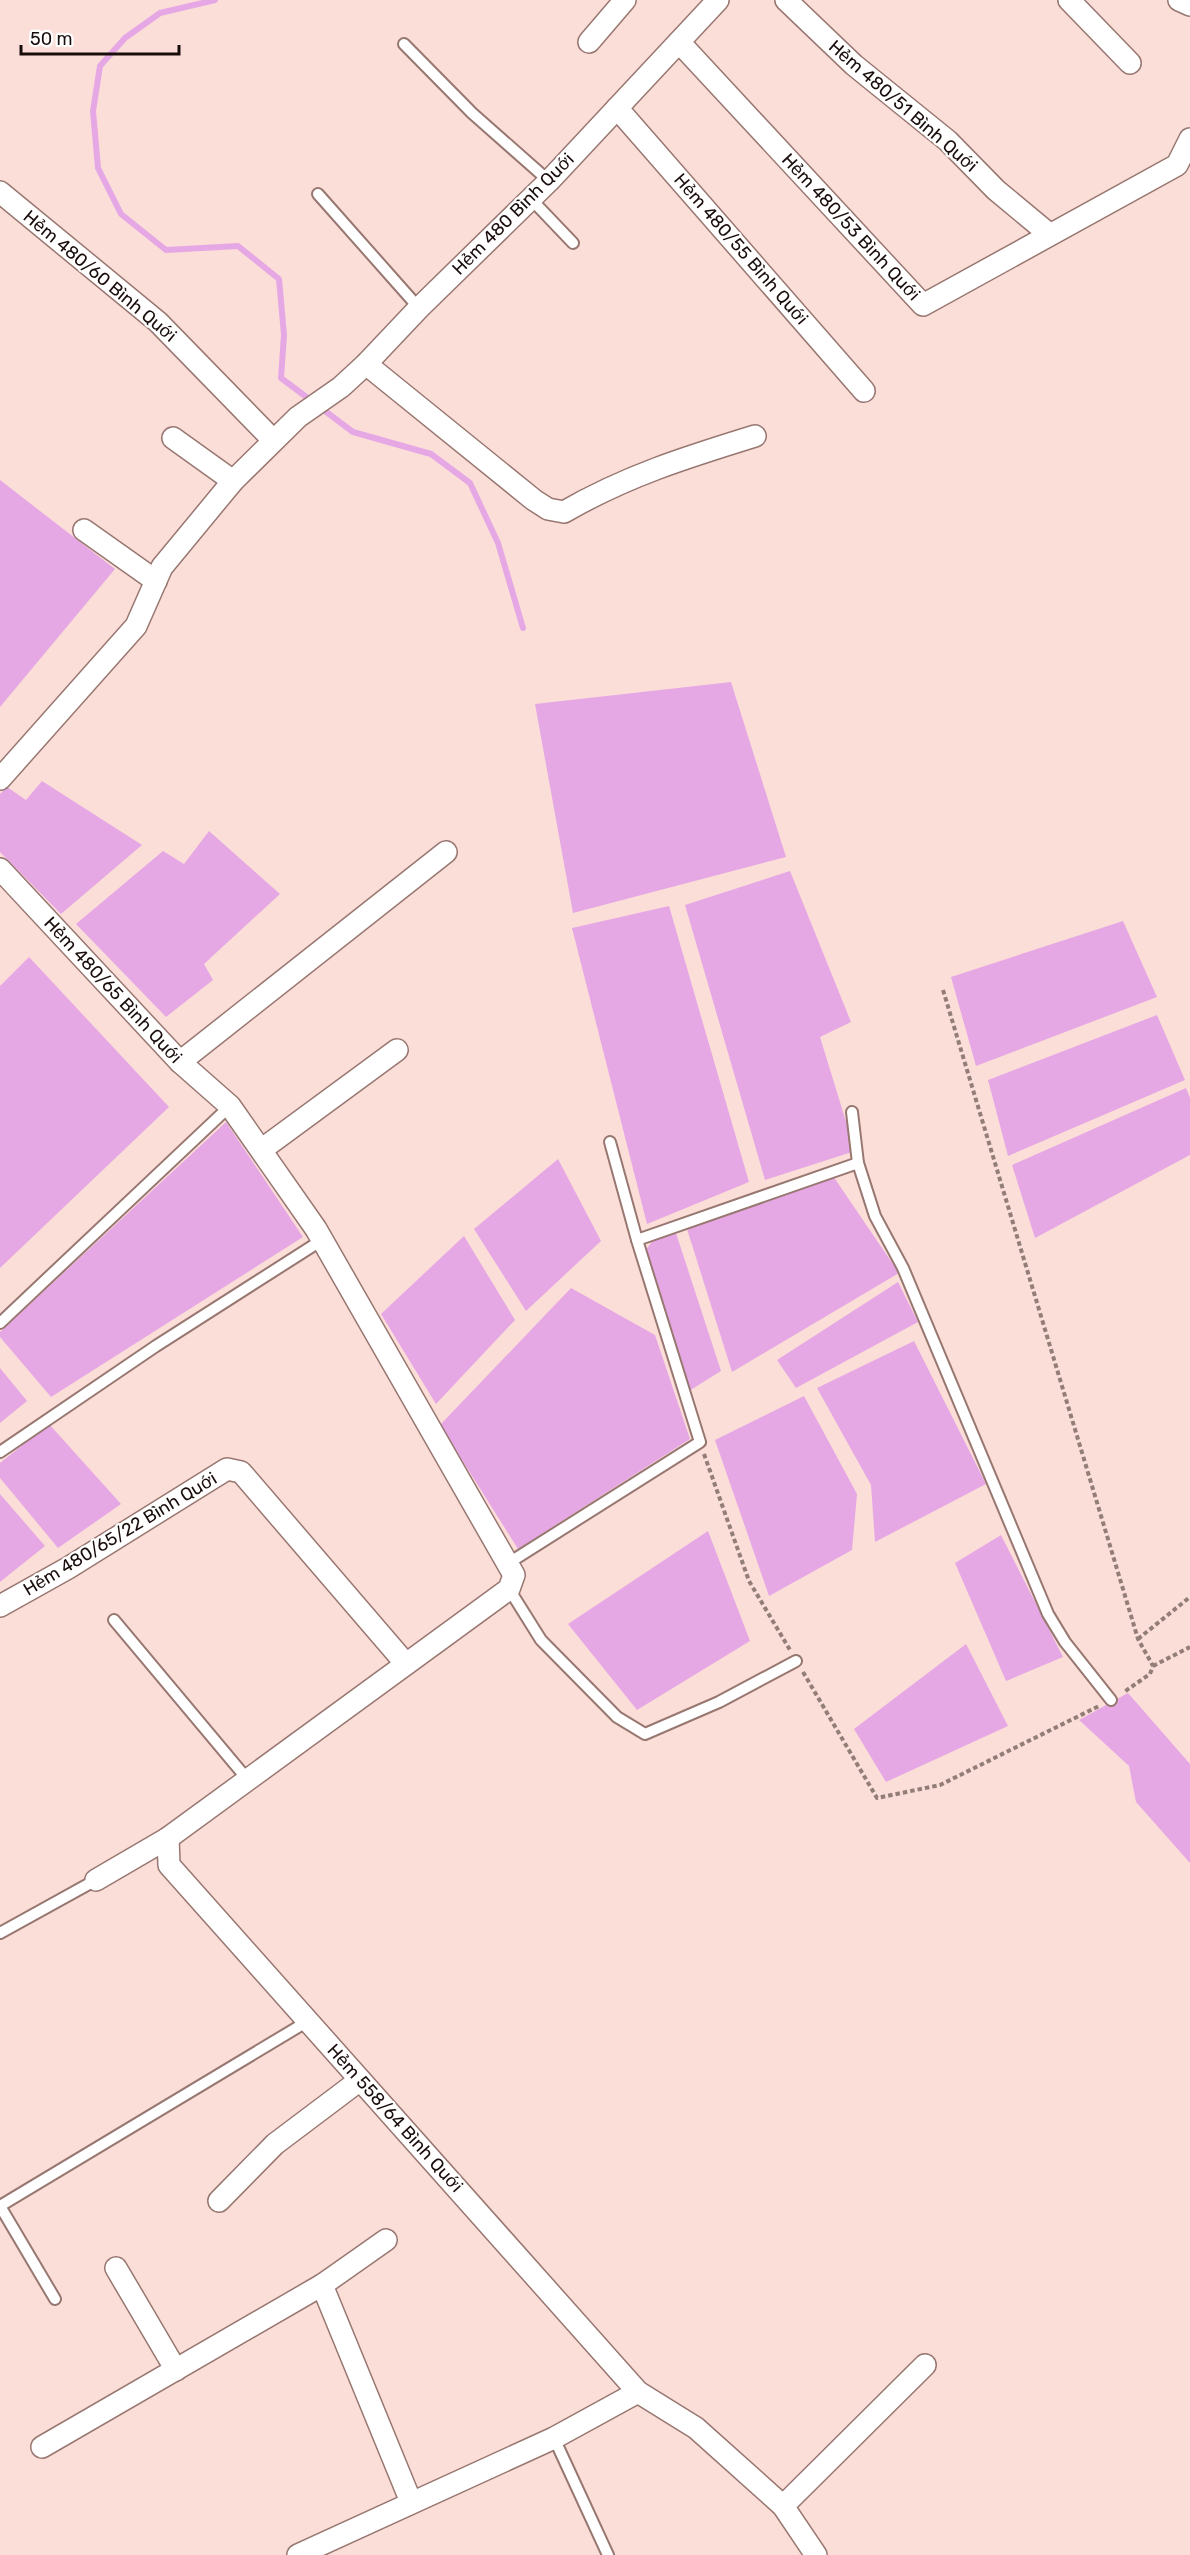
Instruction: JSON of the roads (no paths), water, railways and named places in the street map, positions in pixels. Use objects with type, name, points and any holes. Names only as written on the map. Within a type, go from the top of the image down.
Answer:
[{"type":"street","points":[[589,42],[625,0]]},
{"type":"street","name":"Hẻm 480 Bình Quới","points":[[0,779],[136,626],[162,567],[233,481],[298,417],[341,387],[366,364],[419,308],[549,181],[718,0]]},
{"type":"street","name":"Hẻm 480/51 Bình Quới","points":[[786,0],[854,65],[948,141],[996,190],[1049,234]]},
{"type":"street","points":[[1069,0],[1130,63]]},
{"type":"street","points":[[1179,0],[1190,5]]},
{"type":"street","name":"Hẻm 480/53 Bình Quới","points":[[679,42],[923,305],[1177,165],[1190,139]]},
{"type":"street","name":"Hẻm 480/55 Bình Quới","points":[[617,108],[864,391]]},
{"type":"street","name":"Hẻm 480/60 Bình Quới","points":[[0,192],[158,322],[273,440]]},
{"type":"street","points":[[366,364],[534,500],[548,509],[564,512],[595,494],[658,466],[755,436]]},
{"type":"street","points":[[173,438],[233,481]]},
{"type":"street","points":[[84,530],[156,581]]},
{"type":"street","points":[[180,1062],[447,852]]},
{"type":"street","name":"Hẻm 480/65 Bình Quới","points":[[0,869],[180,1062],[230,1106],[322,1240],[507,1564]]},
{"type":"street","points":[[261,1150],[397,1050]]},
{"type":"street","name":"Hẻm 480/65/22 Bình Quới","points":[[0,1606],[68,1568],[227,1469],[241,1472],[406,1664]]},
{"type":"street","points":[[96,1880],[168,1838],[509,1589],[514,1575],[507,1564]]},
{"type":"street","name":"Hẻm 558/64 Bình Quới","points":[[168,1838],[169,1865],[638,2392],[696,2428],[783,2506],[816,2555]]},
{"type":"street","points":[[219,2201],[275,2144],[360,2080]]},
{"type":"street","points":[[42,2447],[322,2285],[386,2240]]},
{"type":"street","points":[[116,2268],[176,2370]]},
{"type":"street","points":[[322,2285],[411,2502]]},
{"type":"street","points":[[783,2506],[925,2365]]},
{"type":"street","points":[[298,2555],[554,2438],[638,2392]]},
{"type":"lane","points":[[404,44],[472,112],[549,181]]},
{"type":"lane","points":[[318,194],[419,308]]},
{"type":"lane","points":[[531,199],[573,243]]},
{"type":"lane","points":[[0,1323],[230,1106]]},
{"type":"lane","points":[[852,1112],[858,1163],[875,1216],[903,1268],[1048,1614],[1065,1642],[1111,1700]]},
{"type":"lane","points":[[507,1564],[700,1442],[637,1240],[610,1142]]},
{"type":"lane","points":[[637,1240],[858,1163]]},
{"type":"lane","points":[[0,1452],[156,1346],[322,1240]]},
{"type":"lane","points":[[509,1589],[541,1640],[617,1717],[645,1734],[719,1702],[796,1661]]},
{"type":"lane","points":[[114,1620],[248,1780]]},
{"type":"lane","points":[[0,1934],[96,1880]]},
{"type":"lane","points":[[54,2299],[0,2206],[308,2021]]},
{"type":"lane","points":[[554,2438],[608,2555]]},
{"type":"waterway","points":[[215,0],[160,13],[125,38],[100,66],[93,111],[98,168],[121,214],[166,250],[238,246],[279,279],[284,335],[281,378],[353,432],[431,454],[470,483],[498,543],[523,628]]}]
